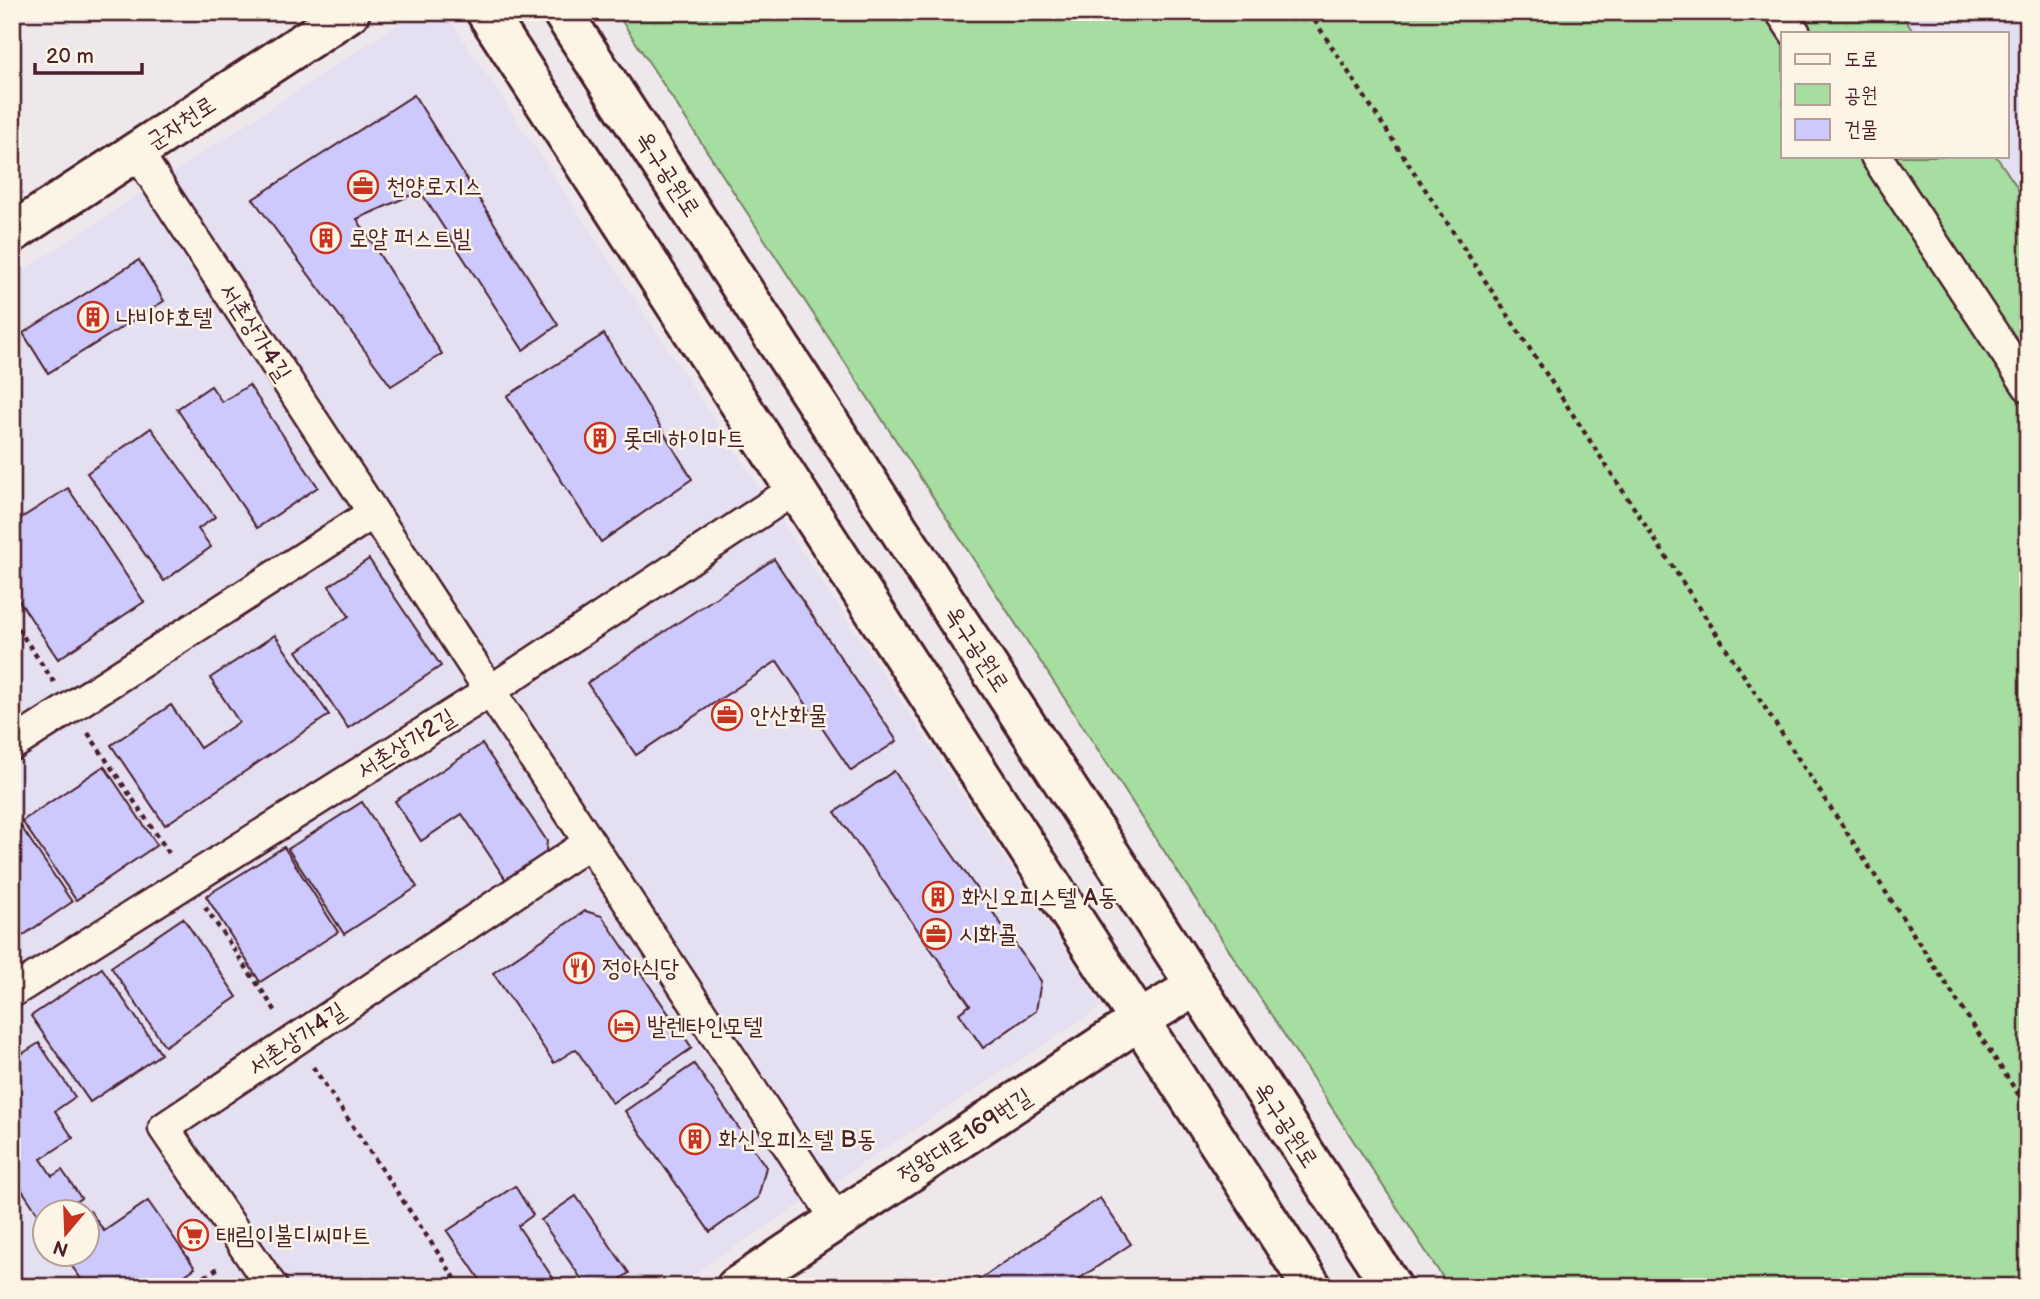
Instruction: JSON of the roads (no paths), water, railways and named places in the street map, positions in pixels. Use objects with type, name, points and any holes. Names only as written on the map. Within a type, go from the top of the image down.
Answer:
[{"type":"street","name":"군자천로","points":[[12,233],[350,12]]},
{"type":"street","points":[[486,12],[1312,1287]]},
{"type":"street","name":"옥구공원로","points":[[562,12],[1392,1287]]},
{"type":"street","points":[[1781,12],[1794,32]]},
{"type":"street","name":"서촌상가4길","points":[[137,152],[837,1220]]},
{"type":"street","points":[[1877,158],[2028,386]]},
{"type":"street","name":"서촌상가2길","points":[[12,992],[490,691],[795,489]]},
{"type":"street","points":[[12,745],[373,513]]},
{"type":"street","name":"서촌상가4길","points":[[272,1287],[164,1128],[589,843]]},
{"type":"street","name":"정왕대로169번길","points":[[736,1287],[1140,1020],[1196,986]]},
{"type":"place","name":"천양로지스","points":[[363,186]]},
{"type":"place","name":"로얄 퍼스트빌","points":[[326,238]]},
{"type":"place","name":"나비야호텔","points":[[93,317]]},
{"type":"place","name":"롯데 하이마트","points":[[600,438]]},
{"type":"place","name":"안산화물","points":[[727,715]]},
{"type":"place","name":"화신오피스텔 A동","points":[[938,897]]},
{"type":"place","name":"시화콜","points":[[936,934]]},
{"type":"place","name":"정아식당","points":[[579,968]]},
{"type":"place","name":"발렌타인모텔","points":[[624,1026]]},
{"type":"place","name":"화신오피스텔 B동","points":[[695,1139]]},
{"type":"place","name":"태림이불디씨마트","points":[[193,1235]]}]
